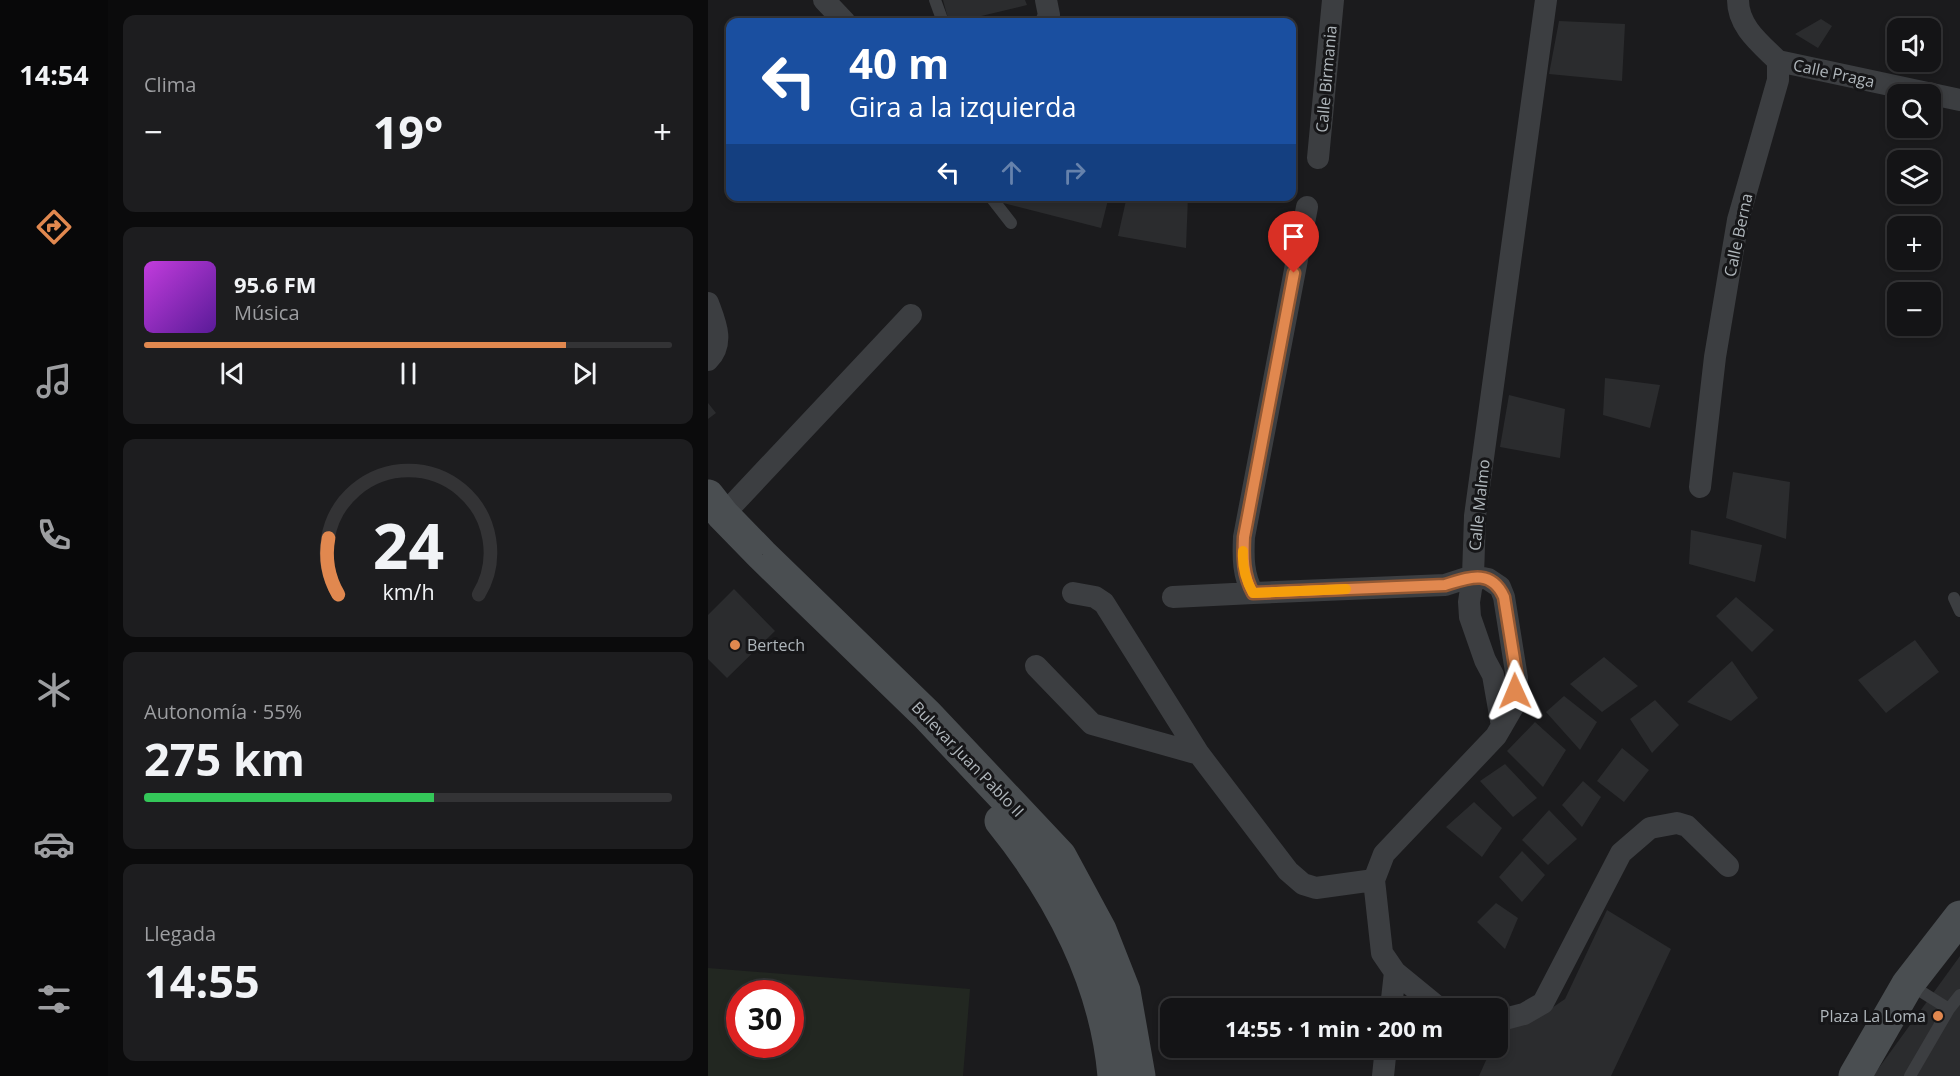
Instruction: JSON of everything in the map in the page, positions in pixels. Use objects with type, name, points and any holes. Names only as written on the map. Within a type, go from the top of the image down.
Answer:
[{"type":"main road","name":"Bulevar Juan Pablo II","points":[[713,514],[960,775],[1026,852],[1067,918],[1095,985],[1112,1052],[1113,1076]]},
{"type":"main road","name":"Bulevar Juan Pablo II","points":[[713,514],[927,715],[1060,856],[1100,930],[1124,991],[1139,1076]]},
{"type":"main road","points":[[1855,1076],[1908,984],[1960,917]]},
{"type":"street","points":[[824,0],[842,14]]},
{"type":"street","points":[[1046,0],[1048,18]]},
{"type":"street","name":"Calle Birmania","points":[[1318,158],[1333,0]]},
{"type":"street","name":"Calle Malmo","points":[[1502,726],[1493,675],[1470,617],[1468,602],[1473,576],[1475,516],[1546,0]]},
{"type":"street","points":[[1738,0],[1745,27],[1778,61]]},
{"type":"street","name":"Calle Praga","points":[[1778,61],[1960,100]]},
{"type":"street","name":"Calle Berna","points":[[1700,487],[1715,357],[1738,220],[1778,80],[1778,61]]},
{"type":"street","points":[[1253,593],[1248,584],[1243,560],[1244,537],[1307,207]]},
{"type":"street","points":[[708,303],[718,330],[717,345],[708,360]]},
{"type":"street","points":[[713,514],[911,315]]},
{"type":"street","points":[[1173,597],[1445,585],[1473,576],[1488,579],[1500,587],[1504,597],[1517,678],[1514,705],[1496,736],[1384,854],[1374,880],[1382,953],[1395,972],[1427,998]]},
{"type":"street","points":[[1073,593],[1095,597],[1104,603],[1199,754],[1288,871],[1303,884],[1316,888],[1374,880]]},
{"type":"street","points":[[1036,666],[1092,724],[1199,754]]},
{"type":"street","points":[[1508,1018],[1524,1014],[1543,1003],[1621,853],[1650,828],[1677,823],[1688,826],[1728,866]]},
{"type":"street","points":[[1392,998],[1395,972]]},
{"type":"street","points":[[1383,1076],[1385,1058]]},
{"type":"lane","points":[[935,0],[942,18]]},
{"type":"lane","points":[[994,201],[1011,223]]},
{"type":"lane","points":[[1954,598],[1960,611]]},
{"type":"lane","points":[[1908,984],[1949,1009]]},
{"type":"lane","points":[[1910,1076],[1949,1009],[1960,995]]},
{"type":"shaded area","points":[[708,968],[970,989],[963,1076],[708,1076]]},
{"type":"building","points":[[943,0],[1025,0],[1027,5],[973,18],[948,18]]},
{"type":"building","points":[[1821,19],[1832,26],[1818,48],[1795,34]]},
{"type":"building","points":[[1559,21],[1625,24],[1622,81],[1549,74]]},
{"type":"building","points":[[995,201],[1108,201],[1101,228]]},
{"type":"building","points":[[1126,201],[1188,201],[1186,248],[1118,236]]},
{"type":"building","points":[[1605,378],[1660,385],[1650,428],[1603,415]]},
{"type":"building","points":[[1509,395],[1565,409],[1560,458],[1500,447]]},
{"type":"building","points":[[708,403],[716,413],[708,419]]},
{"type":"building","points":[[1733,472],[1790,482],[1786,539],[1726,518]]},
{"type":"building","points":[[1691,530],[1762,545],[1755,582],[1689,564]]},
{"type":"building","name":"Bertech","points":[[734,589],[775,631],[727,678],[708,659],[708,615]]},
{"type":"building","points":[[1736,597],[1774,630],[1752,652],[1716,616]]},
{"type":"building","points":[[1915,640],[1939,672],[1886,713],[1858,680]]},
{"type":"building","points":[[1604,657],[1638,686],[1602,712],[1570,684]]},
{"type":"building","points":[[1732,661],[1758,698],[1731,721],[1687,702]]},
{"type":"building","points":[[1564,696],[1597,722],[1580,750],[1546,712]]},
{"type":"building","points":[[1655,700],[1679,725],[1652,753],[1630,719]]},
{"type":"building","points":[[1535,722],[1566,750],[1543,787],[1507,751]]},
{"type":"building","points":[[1622,748],[1649,770],[1624,802],[1597,781]]},
{"type":"building","points":[[1505,764],[1537,798],[1513,817],[1480,781]]},
{"type":"building","points":[[1583,781],[1601,797],[1582,827],[1562,805]]},
{"type":"building","points":[[1474,802],[1502,828],[1482,857],[1446,827]]},
{"type":"building","points":[[1549,810],[1577,839],[1548,865],[1522,840]]},
{"type":"building","points":[[1522,851],[1545,875],[1522,902],[1499,877]]},
{"type":"building","points":[[1496,903],[1518,918],[1505,949],[1477,922]]},
{"type":"building","points":[[1607,910],[1671,949],[1611,1076],[1479,1076],[1487,1058],[1508,1058],[1508,1025],[1543,1014],[1565,999]]},
{"type":"building","name":"Plaza La Loma","points":[[1960,956],[1960,1076],[1873,1076]]},
{"type":"slow traffic","points":[[1243,551],[1248,584],[1253,593],[1346,589]]},
{"type":"place","name":"Bertech","points":[[735,645]]},
{"type":"place","name":"Plaza La Loma","points":[[1938,1016]]},
{"type":"route","points":[[1294,273],[1244,537],[1243,560],[1248,584],[1253,593],[1445,585],[1473,576],[1488,579],[1500,587],[1504,597],[1517,678],[1515,691]]}]
